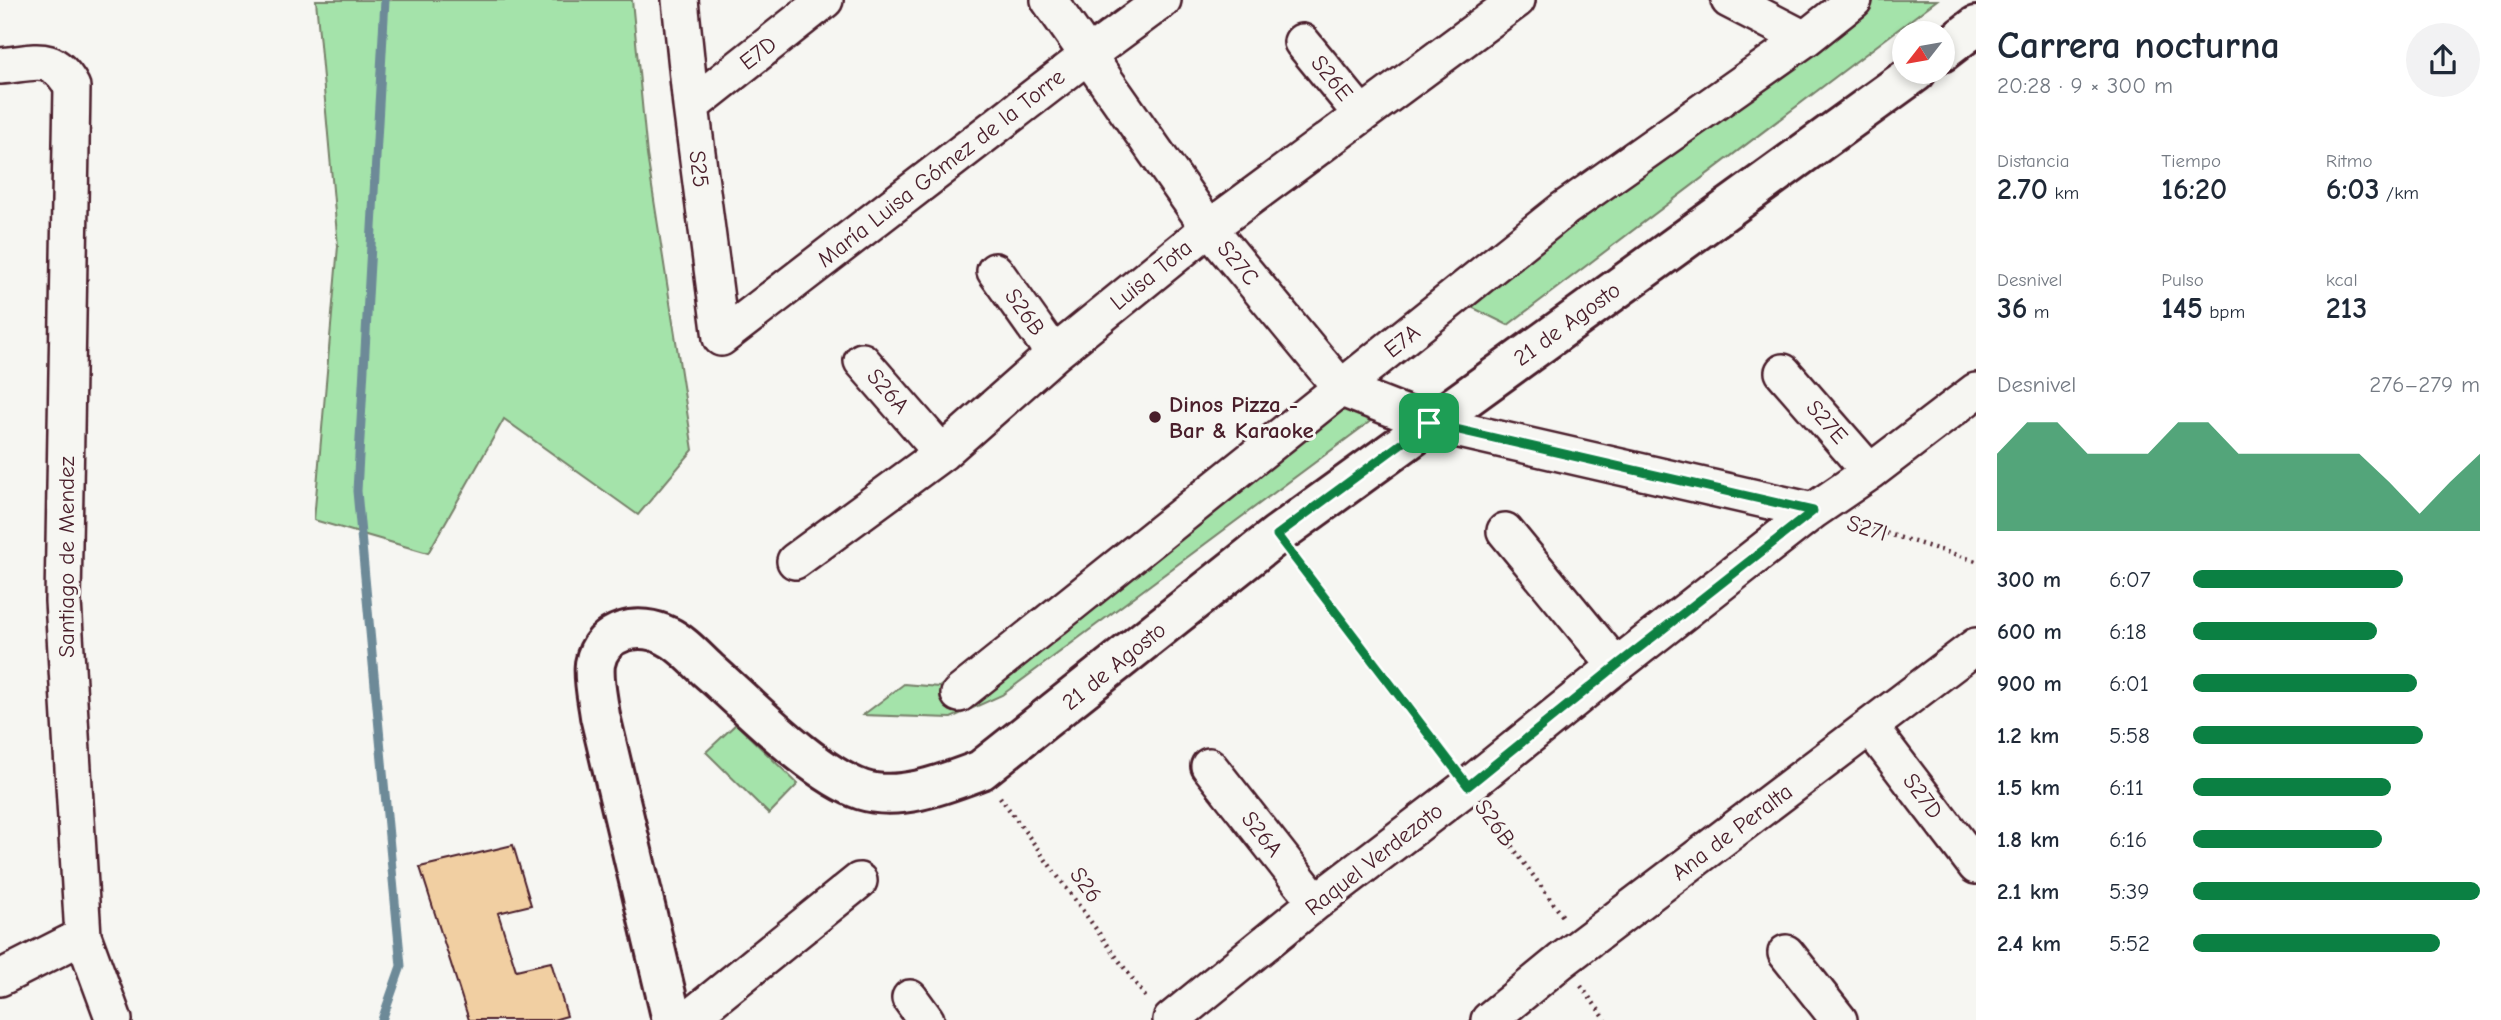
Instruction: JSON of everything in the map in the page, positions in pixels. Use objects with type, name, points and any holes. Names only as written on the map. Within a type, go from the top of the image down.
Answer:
[{"type":"street","name":"S25","points":[[680,0],[721,338]]},
{"type":"street","name":"E7D","points":[[691,106],[824,0]]},
{"type":"street","name":"S27C","points":[[1049,0],[1209,228],[1342,389],[1429,423]]},
{"type":"street","name":"María Luisa Gómez de la Torre","points":[[721,338],[1163,0]]},
{"type":"street","name":"Luisa Tota","points":[[795,561],[943,453],[1054,354],[1209,228],[1517,0]]},
{"type":"street","points":[[1729,0],[1804,39]]},
{"type":"street","name":"E7A","points":[[959,694],[1564,209],[1804,39],[1854,0]]},
{"type":"street","points":[[1955,42],[1976,26]]},
{"type":"street","name":"S26E","points":[[1302,42],[1361,114]]},
{"type":"street","name":"Santiago de Mendez","points":[[0,66],[49,62],[63,70],[72,87],[62,601],[83,936],[114,1020]]},
{"type":"street","name":"21 de Agosto","points":[[672,1020],[600,716],[595,677],[596,662],[600,652],[617,633],[641,627],[669,636],[799,750],[836,778],[864,790],[889,793],[915,790],[981,771],[1277,535],[1899,84]]},
{"type":"street","name":"S26B","points":[[995,271],[1054,354]]},
{"type":"street","name":"S26A","points":[[862,361],[943,453]]},
{"type":"street","name":"S27E","points":[[1783,372],[1870,472]]},
{"type":"street","name":"Raquel Verdezoto","points":[[1162,1014],[1316,902],[1468,786],[1813,511],[1870,472],[1976,391]]},
{"type":"street","points":[[1429,423],[1813,511]]},
{"type":"street","points":[[1505,531],[1616,666]]},
{"type":"street","name":"Ana de Peralta","points":[[1489,1020],[1572,952],[1976,646]]},
{"type":"street","name":"S27D","points":[[1870,727],[1976,866]]},
{"type":"street","name":"S26A","points":[[1209,766],[1316,902]]},
{"type":"street","points":[[687,1020],[859,881]]},
{"type":"street","points":[[0,978],[83,936]]},
{"type":"street","points":[[1786,953],[1839,1020]]},
{"type":"path","name":"S27l","points":[[1813,511],[1976,561]]},
{"type":"path","name":"S26B","points":[[1277,535],[1468,786],[1572,952],[1606,1020]]},
{"type":"path","name":"S26","points":[[981,771],[1162,1014]]},
{"type":"green space","points":[[316,0],[632,0],[647,155],[693,450],[638,515],[504,419],[428,553],[314,520],[338,246]]},
{"type":"green space","points":[[1863,0],[1937,0],[1909,21],[1892,21],[1892,34],[1508,325],[1451,297]]},
{"type":"green space","points":[[1330,394],[1392,405],[1002,695],[951,718],[863,715],[904,684],[939,687]]},
{"type":"green space","points":[[736,724],[798,784],[769,814],[706,752]]},
{"type":"building","points":[[513,845],[531,905],[498,913],[516,970],[551,962],[567,1016],[553,1020],[469,1020],[420,867]]},
{"type":"waterway","points":[[382,1020],[401,966],[357,491],[385,0]]},
{"type":"place","name":"Dinos Pizza - Bar & Karaoke","points":[[1155,417]]},
{"type":"route","points":[[1429,423],[1813,511],[1468,786],[1277,535],[1429,423]]}]
